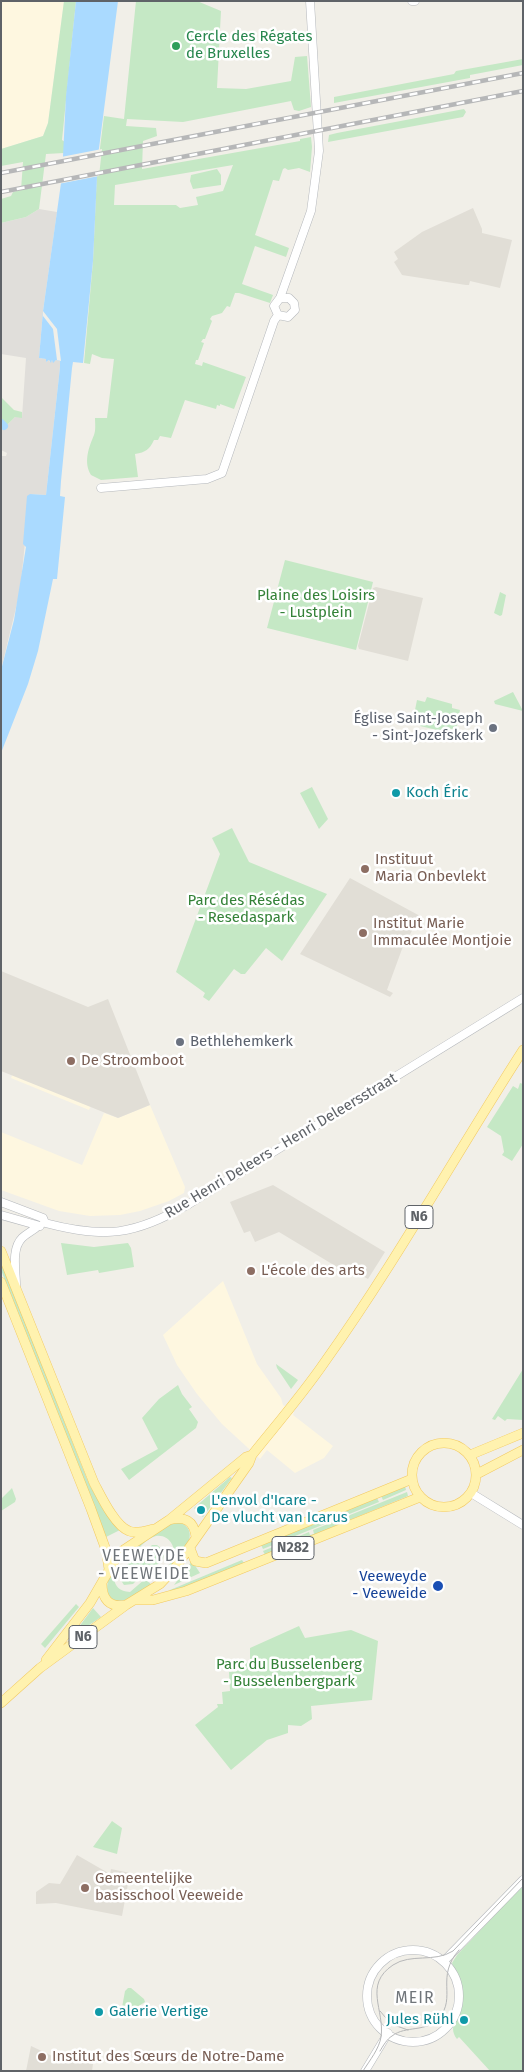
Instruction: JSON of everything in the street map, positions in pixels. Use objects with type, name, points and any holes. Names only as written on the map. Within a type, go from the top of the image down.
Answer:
[{"type":"main road","name":"N6","points":[[1,1703],[40,1668],[126,1605],[160,1584],[176,1568],[196,1537],[250,1463],[252,1455],[324,1364],[368,1298],[523,1050]]},
{"type":"main road","points":[[1,1251],[85,1465],[97,1489],[114,1517],[126,1529],[135,1532],[153,1530]]},
{"type":"main road","points":[[1,1282],[97,1524],[106,1550],[109,1569]]},
{"type":"main road","points":[[470,1456],[523,1433]]},
{"type":"main road","points":[[437,1444],[453,1444],[460,1447],[470,1456],[475,1464],[477,1474],[471,1493],[462,1502],[450,1507],[433,1505],[420,1497],[412,1479],[415,1462],[423,1451],[437,1444]]},
{"type":"main road","points":[[477,1474],[523,1450]]},
{"type":"main road","name":"N6","points":[[40,1668],[90,1603],[95,1591],[122,1550],[169,1520],[246,1457],[252,1455]]},
{"type":"main road","name":"N282","points":[[190,1548],[195,1561],[206,1563],[412,1479]]},
{"type":"main road","name":"N282","points":[[136,1600],[153,1600],[186,1591],[420,1497]]},
{"type":"main road","points":[[169,1520],[180,1518],[190,1521],[196,1531],[196,1537]]},
{"type":"main road","points":[[102,1583],[103,1594],[108,1602],[114,1606],[126,1605]]},
{"type":"street","points":[[278,315],[274,306],[280,298],[311,211],[319,151],[310,1]]},
{"type":"street","points":[[278,315],[288,317],[295,310],[293,300],[280,298]]},
{"type":"street","points":[[101,488],[207,479],[222,474],[274,321],[278,315]]},
{"type":"street","name":"Rue Henri Deleers - Henri Deleersstraat","points":[[1,1215],[42,1222],[71,1230],[111,1232],[138,1229],[162,1219],[213,1190],[523,998]]},
{"type":"street","name":"Rue Henri Deleers - Henri Deleersstraat","points":[[1,1202],[42,1222]]},
{"type":"street","points":[[16,1290],[15,1252],[17,1246],[22,1238],[42,1222]]},
{"type":"street","points":[[471,1493],[523,1525]]},
{"type":"street","points":[[444,1961],[523,1880]]},
{"type":"street","points":[[407,1951],[428,1952],[444,1961],[455,1977],[459,1995],[458,2008],[449,2024],[434,2036],[418,2041],[400,2039],[388,2033],[375,2021],[369,2007],[368,1991],[376,1969],[391,1956],[407,1951]]},
{"type":"street","points":[[365,2071],[388,2033]]},
{"type":"shaded area","points":[[1,1],[64,1],[48,123],[43,136],[1,149]]},
{"type":"shaded area","points":[[473,208],[482,233],[512,240],[500,288],[470,281],[469,285],[466,285],[402,275],[394,262],[398,259],[394,252],[422,232]]},
{"type":"shaded area","points":[[39,209],[57,212],[43,311],[39,358],[46,359],[46,362],[49,360],[50,362],[53,360],[53,362],[56,360],[61,361],[46,495],[30,494],[20,591],[1,670],[1,456],[6,456],[7,453],[1,450],[1,431],[15,417],[22,417],[26,358],[1,354],[1,223],[26,217]]},
{"type":"shaded area","points":[[376,587],[423,598],[408,661],[359,649],[358,646],[373,588]]},
{"type":"shaded area","name":"Institut Marie Immaculée Montjoie","points":[[350,878],[420,916],[402,949],[387,990],[393,993],[390,997],[300,954]]},
{"type":"shaded area","points":[[1,971],[88,1007],[108,999],[150,1105],[118,1118],[1,1071]]},
{"type":"shaded area","points":[[17,1063],[96,1095],[89,1110],[11,1078]]},
{"type":"shaded area","points":[[150,1105],[185,1187],[184,1193],[169,1201],[140,1211],[120,1215],[90,1216],[59,1211],[1,1190],[1,1132],[82,1165],[104,1113],[118,1118]]},
{"type":"shaded area","points":[[273,1185],[385,1252],[368,1279],[355,1272],[352,1276],[279,1232],[255,1242],[250,1231],[244,1233],[230,1202]]},
{"type":"shaded area","points":[[223,1281],[257,1364],[281,1398],[283,1405],[294,1412],[293,1415],[333,1446],[324,1458],[295,1473],[267,1450],[260,1459],[222,1424],[197,1394],[177,1365],[163,1335]]},
{"type":"shaded area","name":"Gemeentelijke basisschool Veeweide","points":[[77,1855],[110,1874],[111,1869],[130,1873],[122,1916],[56,1903],[36,1904],[36,1892],[49,1883],[60,1884]]},
{"type":"shaded area","name":"Institut des Sœurs de Notre-Dame","points":[[31,2046],[65,2062],[67,2060],[93,2064],[92,2071],[26,2071]]},
{"type":"green space","points":[[64,1],[76,1],[62,140],[65,142],[64,153],[46,154],[39,209],[26,217],[1,223],[1,199],[21,190],[23,162],[1,166],[1,149],[43,136],[48,123]]},
{"type":"green space","points":[[136,1],[197,1],[221,11],[217,88],[246,89],[291,81],[295,57],[307,56],[311,107],[299,111],[294,110],[291,101],[183,122],[127,119],[126,126],[156,128],[157,136],[143,141],[142,169],[300,141],[300,139],[311,137],[312,147],[310,172],[299,168],[288,170],[285,168],[279,181],[273,180],[255,235],[289,248],[286,257],[255,246],[242,284],[273,295],[270,303],[235,293],[230,307],[227,306],[222,313],[212,316],[205,339],[201,342],[204,343],[195,364],[202,366],[203,362],[246,377],[234,409],[220,404],[220,406],[217,405],[216,409],[185,400],[171,438],[160,436],[158,440],[154,440],[147,450],[135,454],[138,477],[101,480],[91,475],[87,460],[90,444],[95,433],[95,418],[107,418],[114,359],[102,358],[92,354],[90,364],[84,363],[93,261],[97,172],[104,116],[124,119]],"holes":[[[233,165],[223,191],[196,197],[198,205],[180,208],[176,205],[114,205],[115,185]]]},
{"type":"green space","points":[[523,59],[523,65],[470,75],[470,78],[334,103],[334,97]]},
{"type":"green space","points":[[464,109],[466,112],[463,117],[328,142],[329,135],[337,133]]},
{"type":"green space","points":[[217,169],[221,175],[221,185],[193,189],[190,181],[191,175]]},
{"type":"green space","points":[[1,397],[14,410],[22,412],[22,418],[15,417],[1,431]]},
{"type":"green space","name":"Plaine des Loisirs - Lustplein","points":[[285,560],[373,582],[356,650],[267,628]]},
{"type":"green space","points":[[500,592],[506,595],[502,615],[500,616],[494,613]]},
{"type":"green space","points":[[513,692],[523,711],[495,704],[494,701]]},
{"type":"green space","points":[[427,697],[452,704],[452,708],[460,710],[456,730],[448,728],[446,732],[420,726],[420,721],[413,720],[417,700],[425,702]]},
{"type":"green space","points":[[312,787],[328,819],[319,829],[300,793]]},
{"type":"green space","name":"Parc des Résédas - Resedaspark","points":[[232,828],[249,862],[327,894],[282,961],[266,948],[245,974],[241,974],[234,969],[209,1001],[203,997],[205,993],[176,972],[220,854],[212,838]]},
{"type":"green space","points":[[520,1083],[523,1084],[523,1144],[512,1161],[502,1155],[504,1152],[501,1136],[487,1127],[513,1086],[518,1089]]},
{"type":"green space","points":[[61,1243],[94,1247],[128,1243],[131,1248],[134,1267],[99,1273],[98,1270],[67,1275]]},
{"type":"green space","points":[[1,1261],[87,1479],[94,1493],[120,1530],[106,1537],[1,1270]]},
{"type":"green space","points":[[276,1364],[298,1380],[291,1389],[277,1368]]},
{"type":"green space","points":[[523,1369],[523,1420],[507,1419],[505,1421],[498,1416],[495,1420],[492,1419]]},
{"type":"green space","points":[[178,1385],[192,1407],[189,1409],[198,1422],[196,1428],[129,1480],[121,1469],[158,1449],[142,1418],[159,1399]]},
{"type":"green space","points":[[230,1477],[232,1478],[203,1517],[194,1508]]},
{"type":"green space","points":[[405,1486],[406,1490],[383,1500],[381,1496],[377,1498],[379,1502],[263,1549],[261,1545]]},
{"type":"green space","points":[[12,1488],[16,1499],[15,1502],[1,1511],[1,1499]]},
{"type":"green space","points":[[407,1492],[408,1496],[265,1555],[263,1551],[309,1532],[310,1535],[314,1534],[313,1530]]},
{"type":"green space","points":[[179,1522],[187,1527],[190,1534],[189,1542],[178,1559],[159,1580],[156,1578],[169,1565],[174,1555],[171,1543],[165,1537],[156,1536],[149,1539],[133,1557],[126,1551],[171,1523]]},
{"type":"green space","points":[[152,1545],[157,1545],[162,1549],[163,1559],[144,1578],[141,1576],[133,1584],[124,1585],[120,1579],[121,1572],[133,1558],[137,1561]]},
{"type":"green space","points":[[121,1557],[122,1559],[116,1569],[114,1579],[118,1588],[130,1592],[145,1579],[152,1585],[121,1601],[110,1598],[107,1588],[110,1577]]},
{"type":"green space","points":[[242,1560],[244,1563],[192,1586],[170,1591],[170,1590]]},
{"type":"green space","points":[[192,1561],[200,1573],[174,1585]]},
{"type":"green space","points":[[76,1604],[79,1607],[45,1648],[41,1644]]},
{"type":"green space","points":[[93,1608],[101,1617],[73,1636],[73,1635]]},
{"type":"green space","name":"Parc du Busselenberg - Busselenbergpark","points":[[299,1626],[305,1638],[351,1630],[378,1641],[372,1700],[311,1706],[312,1719],[301,1726],[288,1725],[288,1733],[267,1740],[231,1770],[195,1725],[218,1707],[217,1704],[223,1704],[222,1692],[230,1691],[229,1672],[237,1671],[250,1660],[250,1648]]},
{"type":"green space","points":[[112,1821],[122,1828],[117,1854],[93,1847]]},
{"type":"green space","points":[[523,1885],[523,2071],[490,2071],[454,2034],[453,2029],[461,2003],[462,1992],[452,1963],[457,1955]]},
{"type":"green space","points":[[131,1988],[145,2002],[123,2016],[121,2013],[125,1991]]},
{"type":"water","points":[[76,1],[118,1],[98,156],[93,261],[83,363],[73,362],[72,368],[61,481],[60,496],[65,497],[57,579],[53,579],[38,651],[28,684],[1,753],[1,670],[14,620],[26,547],[23,544],[27,496],[30,494],[46,495],[60,367],[60,361],[56,360],[53,363],[52,360],[51,363],[49,360],[46,362],[46,359],[39,358],[43,311],[62,176],[66,96]]},
{"type":"pier","points":[[102,149],[99,176],[58,184],[61,157]]},
{"type":"pier","points":[[43,311],[57,329],[61,361],[57,360],[53,329],[43,316]]},
{"type":"waterway","points":[[1,423],[4,426]]},
{"type":"tram line","points":[[363,2071],[376,2050],[381,2037],[377,1989],[384,1973],[400,1961],[438,1957],[453,1951],[523,1878]]},
{"type":"tram line","points":[[380,2051],[392,2036],[403,2031],[428,2026],[439,2018],[446,2002],[448,1969],[459,1950]]},
{"type":"tram line","points":[[380,2011],[391,2024],[408,2030]]},
{"type":"railway","points":[[1,173],[523,73]]},
{"type":"railway","points":[[1,192],[523,91]]},
{"type":"place","name":"Cercle des Régates de Bruxelles","points":[[176,46]]},
{"type":"place","name":"Église Saint-Joseph - Sint-Jozefskerk","points":[[493,728]]},
{"type":"place","name":"Koch Éric","points":[[396,793]]},
{"type":"place","name":"Instituut Maria Onbevlekt","points":[[365,869]]},
{"type":"place","name":"Institut Marie Immaculée Montjoie","points":[[363,933]]},
{"type":"place","name":"Bethlehemkerk","points":[[180,1042]]},
{"type":"place","name":"De Stroomboot","points":[[71,1061]]},
{"type":"place","name":"L'école des arts","points":[[251,1271]]},
{"type":"place","name":"L'envol d'Icare - De vlucht van Icarus","points":[[201,1510]]},
{"type":"place","name":"Veeweyde - Veeweide","points":[[438,1586]]},
{"type":"place","name":"Gemeentelijke basisschool Veeweide","points":[[85,1888]]},
{"type":"place","name":"Galerie Vertige","points":[[99,2012]]},
{"type":"place","name":"Jules Rühl","points":[[464,2020]]},
{"type":"place","name":"Institut des Sœurs de Notre-Dame","points":[[42,2057]]},
{"type":"district","name":"VEEWEYDE - VEEWEIDE","points":[[144,1566]]},
{"type":"district","name":"MEIR","points":[[415,1999]]}]
